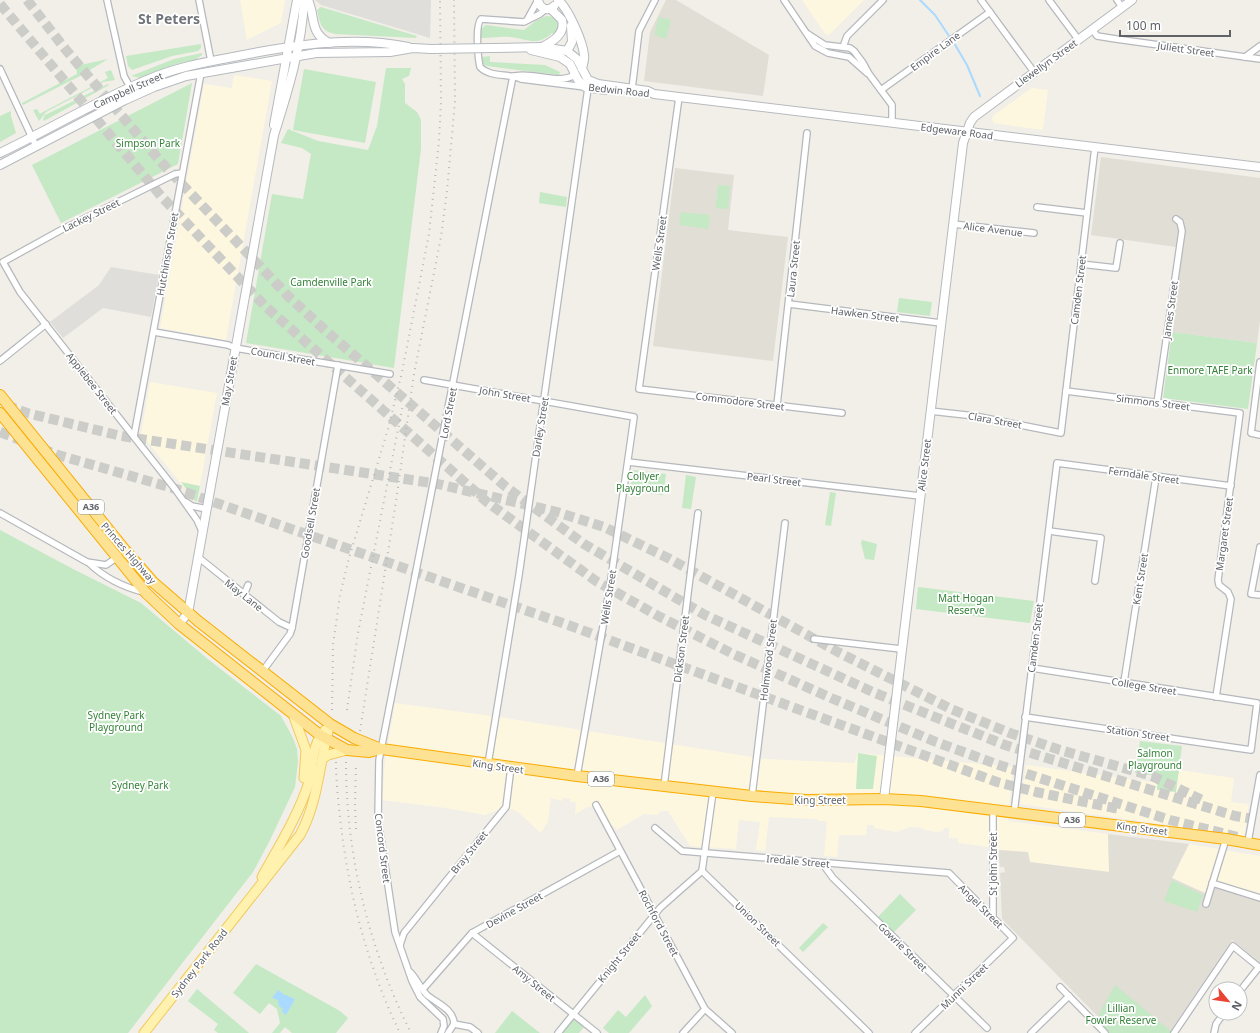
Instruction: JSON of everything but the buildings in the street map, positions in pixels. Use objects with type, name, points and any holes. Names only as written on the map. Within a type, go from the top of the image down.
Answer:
[{"type":"highway","name":"Princes Highway","points":[[0,396],[125,550],[153,582],[188,613]]},
{"type":"highway","name":"Princes Highway","points":[[0,413],[113,560],[179,624]]},
{"type":"highway","name":"King Street","points":[[188,613],[330,724],[354,738],[380,749],[577,776],[752,796],[806,800],[884,799],[921,801],[1226,839],[1260,845]]},
{"type":"highway","name":"King Street","points":[[179,624],[323,737],[347,750],[369,752],[380,749]]},
{"type":"main road","name":"May Street","points":[[274,135],[274,119],[297,0]]},
{"type":"main road","name":"May Street","points":[[179,624],[188,613],[274,135],[290,83],[296,56],[304,0]]},
{"type":"main road","points":[[308,0],[315,30],[320,38],[329,43]]},
{"type":"main road","points":[[538,0],[541,7],[548,9],[562,20],[562,28],[557,38],[542,47]]},
{"type":"main road","points":[[548,9],[556,4],[557,0],[566,8],[584,53],[582,68]]},
{"type":"main road","name":"Llewellyn Street","points":[[966,132],[974,117],[1092,30],[1120,4],[1132,0]]},
{"type":"main road","points":[[289,47],[329,43],[369,42],[431,49],[528,49],[542,47],[567,51],[572,42],[570,18]]},
{"type":"main road","name":"Campbell Street","points":[[0,153],[130,87],[185,67],[289,47]]},
{"type":"main road","points":[[286,57],[351,51],[390,52],[413,48]]},
{"type":"main road","points":[[528,49],[560,57]]},
{"type":"main road","name":"Bedwin Road","points":[[567,51],[577,59],[586,77],[598,84],[654,94]]},
{"type":"main road","name":"Campbell Street","points":[[0,164],[154,87],[200,73],[286,57]]},
{"type":"main road","name":"Bedwin Road","points":[[560,57],[570,64],[575,75],[586,88],[648,95],[654,94]]},
{"type":"main road","name":"Edgeware Road","points":[[654,94],[1260,167]]},
{"type":"main road","name":"Alice Street","points":[[884,799],[940,323],[963,143],[966,132]]},
{"type":"main road","name":"Sydney Park Road","points":[[292,714],[306,750],[306,772],[300,803]]},
{"type":"main road","name":"Sydney Park Road","points":[[253,894],[282,843],[309,781],[316,743],[323,737],[330,724]]},
{"type":"main road","name":"Sydney Park Road","points":[[144,1033],[286,854],[306,825],[316,794],[322,759],[323,737]]},
{"type":"main road","points":[[322,759],[328,755],[347,750]]},
{"type":"street","points":[[107,0],[124,76],[130,87]]},
{"type":"street","points":[[199,0],[211,61]]},
{"type":"street","points":[[528,20],[538,0]]},
{"type":"street","points":[[632,89],[639,31],[655,0]]},
{"type":"street","points":[[784,0],[815,46],[820,51],[851,58],[869,74]]},
{"type":"street","points":[[843,47],[846,36],[884,0]]},
{"type":"street","points":[[981,0],[1034,72]]},
{"type":"street","points":[[1048,0],[1078,39]]},
{"type":"street","points":[[548,9],[528,20],[515,22],[484,18],[479,21],[479,57],[481,68],[490,73],[565,80],[575,75]]},
{"type":"street","name":"Empire Lane","points":[[881,90],[990,12]]},
{"type":"street","name":"Juliett Street","points":[[1092,30],[1097,36],[1116,40],[1260,59]]},
{"type":"street","points":[[808,34],[824,45],[843,47],[854,51],[893,107],[892,122]]},
{"type":"street","points":[[1245,57],[1260,46]]},
{"type":"street","points":[[560,57],[567,51]]},
{"type":"street","points":[[0,69],[36,146]]},
{"type":"street","name":"Hutchinson Street","points":[[134,436],[200,73]]},
{"type":"street","points":[[514,76],[521,79],[586,88]]},
{"type":"street","name":"Lord Street","points":[[380,749],[514,76]]},
{"type":"street","name":"Darley Street","points":[[488,764],[519,575],[586,88]]},
{"type":"street","name":"Wells Street","points":[[639,388],[679,97]]},
{"type":"street","name":"Laura Street","points":[[777,406],[807,133]]},
{"type":"street","name":"Camden Street","points":[[1061,433],[1095,147]]},
{"type":"street","name":"Lackey Street","points":[[3,262],[60,230],[176,174],[182,173]]},
{"type":"street","points":[[1037,207],[1087,213]]},
{"type":"street","name":"James Street","points":[[1157,403],[1182,231],[1180,222],[1176,219]]},
{"type":"street","name":"Alice Avenue","points":[[953,224],[1034,233]]},
{"type":"street","points":[[1081,264],[1116,268],[1120,243]]},
{"type":"street","name":"Applebee Street","points":[[3,262],[20,292],[186,502],[199,523],[202,533]]},
{"type":"street","name":"Hawken Street","points":[[789,304],[940,323]]},
{"type":"street","points":[[0,362],[46,324]]},
{"type":"street","name":"Council Street","points":[[154,332],[228,345],[235,348],[390,374]]},
{"type":"street","points":[[1260,362],[1251,433],[1260,434]]},
{"type":"street","name":"Goodsell Street","points":[[262,672],[290,634],[292,628],[338,365]]},
{"type":"street","name":"John Street","points":[[424,380],[634,417]]},
{"type":"street","name":"Commodore Street","points":[[639,388],[842,413]]},
{"type":"street","name":"Simmons Street","points":[[1066,391],[1240,413]]},
{"type":"street","name":"Clara Street","points":[[930,411],[975,416],[1061,433]]},
{"type":"street","name":"Margaret Street","points":[[1216,697],[1231,599],[1228,592],[1219,585],[1218,580],[1240,413]]},
{"type":"street","name":"Wells Street","points":[[577,776],[610,586],[634,417]]},
{"type":"street","name":"Pearl Street","points":[[628,462],[920,496]]},
{"type":"street","name":"Camden Street","points":[[1014,812],[1057,464]]},
{"type":"street","name":"Ferndale Street","points":[[1057,464],[1231,486]]},
{"type":"street","name":"Kent Street","points":[[1124,682],[1156,476]]},
{"type":"street","points":[[186,502],[192,506],[207,509]]},
{"type":"street","points":[[0,513],[87,562],[97,571],[132,590],[146,593]]},
{"type":"street","name":"Dickson Street","points":[[664,786],[698,513]]},
{"type":"street","name":"Holmwood Street","points":[[752,796],[784,523]]},
{"type":"street","points":[[1049,531],[1102,538],[1095,581]]},
{"type":"street","points":[[1260,547],[1251,594],[1260,595]]},
{"type":"street","points":[[87,562],[101,566],[113,560],[125,550]]},
{"type":"street","name":"May Lane","points":[[198,557],[279,622],[292,628]]},
{"type":"street","points":[[110,578],[107,572],[113,560]]},
{"type":"street","points":[[244,595],[248,585]]},
{"type":"street","points":[[814,639],[901,649]]},
{"type":"street","name":"College Street","points":[[1032,668],[1257,703],[1251,750]]},
{"type":"street","name":"Station Street","points":[[1025,717],[1251,750]]},
{"type":"street","name":"Concord Street","points":[[380,749],[378,819],[395,923],[395,932],[420,997],[442,1019],[444,1026],[441,1033]]},
{"type":"street","name":"Bray Street","points":[[400,945],[402,936],[506,808],[511,767]]},
{"type":"street","points":[[1248,842],[1258,797],[1260,775]]},
{"type":"street","points":[[702,870],[713,792]]},
{"type":"street","name":"Rochford Street","points":[[596,805],[704,1009],[732,1033]]},
{"type":"street","name":"St John Street","points":[[992,810],[993,918]]},
{"type":"street","name":"Iredale Street","points":[[655,828],[682,851],[949,873]]},
{"type":"street","points":[[1206,904],[1226,839]]},
{"type":"street","name":"Devine Street","points":[[423,989],[472,933],[620,851]]},
{"type":"street","name":"Gowrie Street","points":[[822,863],[833,878],[987,1028]]},
{"type":"street","name":"Knight Street","points":[[558,1033],[654,915],[702,870]]},
{"type":"street","name":"Union Street","points":[[702,870],[869,1033]]},
{"type":"street","name":"Angel Street","points":[[949,873],[1013,938]]},
{"type":"street","points":[[1212,883],[1260,898]]},
{"type":"street","points":[[395,923],[400,928],[408,929]]},
{"type":"street","name":"Amy Street","points":[[472,933],[597,1033]]},
{"type":"street","name":"Munni Street","points":[[915,1033],[1013,938]]},
{"type":"street","points":[[1174,1033],[1233,946],[1259,967],[1248,981]]},
{"type":"street","points":[[410,972],[427,995],[450,1013],[454,1024]]},
{"type":"street","points":[[1060,987],[1106,1033]]},
{"type":"street","points":[[1031,1033],[1069,996]]},
{"type":"street","points":[[683,1033],[704,1009]]},
{"type":"street","points":[[1214,1033],[1218,1021]]},
{"type":"street","points":[[448,1033],[454,1024]]},
{"type":"street","points":[[454,1024],[470,1027],[478,1033]]},
{"type":"shaded area","points":[[240,0],[285,0],[281,23],[247,40]]},
{"type":"shaded area","points":[[315,0],[431,0],[430,38],[321,5]]},
{"type":"shaded area","points":[[666,0],[676,0],[769,55],[763,96],[644,81],[650,32]]},
{"type":"shaded area","points":[[802,0],[864,0],[829,35],[826,35]]},
{"type":"shaded area","points":[[234,75],[272,81],[226,340],[160,328],[204,84],[232,88]]},
{"type":"shaded area","points":[[1032,88],[1048,90],[1043,130],[994,123],[992,119],[994,115]]},
{"type":"shaded area","points":[[1101,157],[1260,178],[1260,320],[1257,343],[1172,332],[1183,248],[1091,235]]},
{"type":"shaded area","points":[[675,168],[734,175],[728,230],[788,237],[773,361],[653,346]]},
{"type":"shaded area","points":[[111,267],[159,275],[151,317],[103,308],[63,338],[50,322],[99,285]]},
{"type":"shaded area","points":[[150,382],[217,393],[197,501],[195,501],[141,434]]},
{"type":"shaded area","points":[[395,703],[499,717],[765,759],[854,763],[858,753],[1013,767],[1008,821],[1108,834],[1109,872],[1030,862],[1028,852],[998,850],[988,847],[958,843],[958,838],[949,838],[949,828],[944,828],[943,831],[936,832],[925,830],[923,828],[911,827],[896,832],[874,828],[874,825],[867,825],[866,835],[839,835],[837,857],[824,856],[827,821],[818,821],[818,819],[769,817],[765,851],[756,850],[760,822],[739,820],[736,849],[690,846],[668,811],[661,811],[656,815],[644,814],[617,830],[590,806],[575,814],[576,802],[570,802],[570,799],[563,798],[562,801],[551,798],[548,821],[541,833],[518,812],[506,807],[485,815],[446,808],[382,800],[385,760]]},
{"type":"shaded area","points":[[1026,765],[1158,783],[1157,790],[1176,792],[1179,770],[1234,778],[1231,802],[1249,804],[1244,836],[1020,804]]},
{"type":"shaded area","points":[[1108,834],[1189,844],[1172,878],[1205,893],[1209,882],[1260,901],[1260,962],[1232,940],[1169,1033],[1114,1033],[1002,919],[1000,873],[1005,872],[1004,867],[1000,867],[998,850],[1028,852],[1030,862],[1109,872]]},
{"type":"shaded area","points":[[1189,844],[1260,856],[1260,898],[1205,893],[1172,878]]},
{"type":"green space","points":[[321,7],[417,36],[416,38],[330,33],[326,31],[320,22],[317,10]]},
{"type":"green space","points":[[546,16],[554,17],[559,25],[555,35],[552,33],[542,40],[532,41],[507,37],[481,38],[481,29],[486,25],[524,30],[537,20]]},
{"type":"green space","points":[[659,17],[671,20],[666,39],[654,35]]},
{"type":"green space","points":[[201,44],[201,48],[198,51],[172,56],[132,70],[128,66],[126,56]]},
{"type":"green space","points":[[202,53],[202,55],[195,60],[177,64],[141,78],[131,76],[174,59]]},
{"type":"green space","points":[[490,56],[490,62],[545,65],[560,72],[559,75],[487,66],[483,64],[482,57]]},
{"type":"green space","points":[[108,59],[80,76],[23,105],[22,103],[77,74],[76,66]]},
{"type":"green space","name":"Camdenville Park","points":[[386,68],[411,68],[409,76],[402,79],[405,84],[405,103],[417,112],[421,120],[421,149],[394,368],[246,343],[272,194],[303,199],[311,154],[302,148],[281,143],[288,129],[318,141],[368,150],[377,126]]},
{"type":"green space","points":[[304,69],[376,82],[365,143],[293,130]]},
{"type":"green space","points":[[111,70],[115,80],[103,82],[46,112],[39,121],[33,110],[37,109],[40,114],[108,78],[105,72]]},
{"type":"green space","name":"Simpson Park","points":[[192,83],[178,164],[61,223],[32,165]]},
{"type":"green space","points":[[108,84],[109,85],[44,121],[43,119],[45,115]]},
{"type":"green space","points":[[11,111],[16,133],[0,142],[0,116]]},
{"type":"green space","points":[[718,185],[730,186],[728,209],[716,208]]},
{"type":"green space","points":[[540,192],[567,197],[566,207],[539,203]]},
{"type":"green space","points":[[681,212],[710,215],[708,229],[679,225]]},
{"type":"green space","points":[[899,298],[932,302],[930,316],[897,312]]},
{"type":"green space","name":"Enmore TAFE Park","points":[[1172,332],[1257,343],[1248,409],[1163,398]]},
{"type":"green space","name":"Collyer Playground","points":[[633,470],[666,474],[663,495],[630,491]]},
{"type":"green space","points":[[686,475],[696,477],[691,509],[682,508]]},
{"type":"green space","points":[[181,482],[200,486],[197,501],[195,501]]},
{"type":"green space","points":[[830,492],[836,493],[831,526],[825,525]]},
{"type":"green space","name":"Sydney Park","points":[[0,530],[141,603],[209,660],[281,716],[297,749],[298,762],[295,787],[253,872],[128,1033],[0,1033]]},
{"type":"green space","points":[[862,540],[877,544],[874,560],[865,559],[861,543]]},
{"type":"green space","name":"Matt Hogan Reserve","points":[[918,587],[1034,601],[1030,623],[916,609]]},
{"type":"green space","name":"Salmon Playground","points":[[1140,741],[1182,746],[1176,792],[1157,790],[1158,776],[1135,773]]},
{"type":"green space","points":[[858,753],[877,756],[873,789],[856,789]]},
{"type":"green space","points":[[1172,880],[1203,895],[1197,912],[1164,901]]},
{"type":"green space","points":[[900,894],[916,910],[891,935],[876,919]]},
{"type":"green space","points":[[823,923],[828,927],[803,952],[799,948]]},
{"type":"green space","points":[[256,964],[340,1011],[348,1018],[336,1033],[292,1033],[285,1027],[280,1033],[272,1033],[280,1023],[277,1009],[269,1003],[260,1014],[233,993]]},
{"type":"green space","name":"Lillian Fowler Reserve","points":[[1115,985],[1172,1032],[1108,1033],[1095,1021]]},
{"type":"green space","points":[[197,989],[249,1033],[218,1033],[214,1030],[218,1024],[188,1001]]},
{"type":"green space","points":[[645,995],[652,1006],[629,1033],[609,1033],[603,1028],[618,1010],[626,1017]]},
{"type":"green space","points":[[512,1011],[540,1033],[495,1033]]},
{"type":"green space","points":[[573,1018],[584,1027],[579,1033],[561,1033]]},
{"type":"water","points":[[278,990],[295,999],[286,1015],[282,1012],[283,1009],[279,1006],[278,1000],[272,998]]},
{"type":"waterway","points":[[920,0],[935,15],[949,36]]},
{"type":"waterway","points":[[954,43],[967,65],[980,96]]},
{"type":"tunnel","points":[[27,0],[66,50],[161,162],[289,297],[326,331],[506,487],[584,544],[705,615],[875,693],[1005,745],[1235,816],[1260,820]]},
{"type":"tunnel","points":[[0,4],[161,196],[265,306],[487,502],[596,581],[660,617],[731,653],[831,698],[936,742],[999,765],[1170,820],[1238,837]]},
{"type":"tunnel","points":[[6,405],[27,413],[121,436],[438,484],[557,512],[604,527],[670,559],[838,652],[951,709],[1010,733],[1060,750],[1152,776],[1204,801]]},
{"type":"tunnel","points":[[0,432],[58,455],[176,489],[568,625],[997,782],[1036,792],[1119,809]]},
{"type":"railway","points":[[332,710],[333,645],[340,595],[349,558],[388,429],[402,372],[429,234],[439,141],[441,101],[440,0]]},
{"type":"railway","points":[[360,731],[414,374],[441,237],[447,191],[455,101],[454,0]]},
{"type":"railway","points":[[347,710],[358,633],[403,404]]},
{"type":"railway","points":[[336,762],[336,776],[344,845],[354,900],[369,955],[388,1007],[400,1033]]},
{"type":"railway","points":[[346,762],[350,832],[355,867],[363,901],[383,968],[411,1033]]},
{"type":"railway","points":[[356,763],[356,829]]},
{"type":"district","name":"St Peters","points":[[169,19]]},
{"type":"park label","name":"Sydney Park Playground","points":[[116,720]]}]
